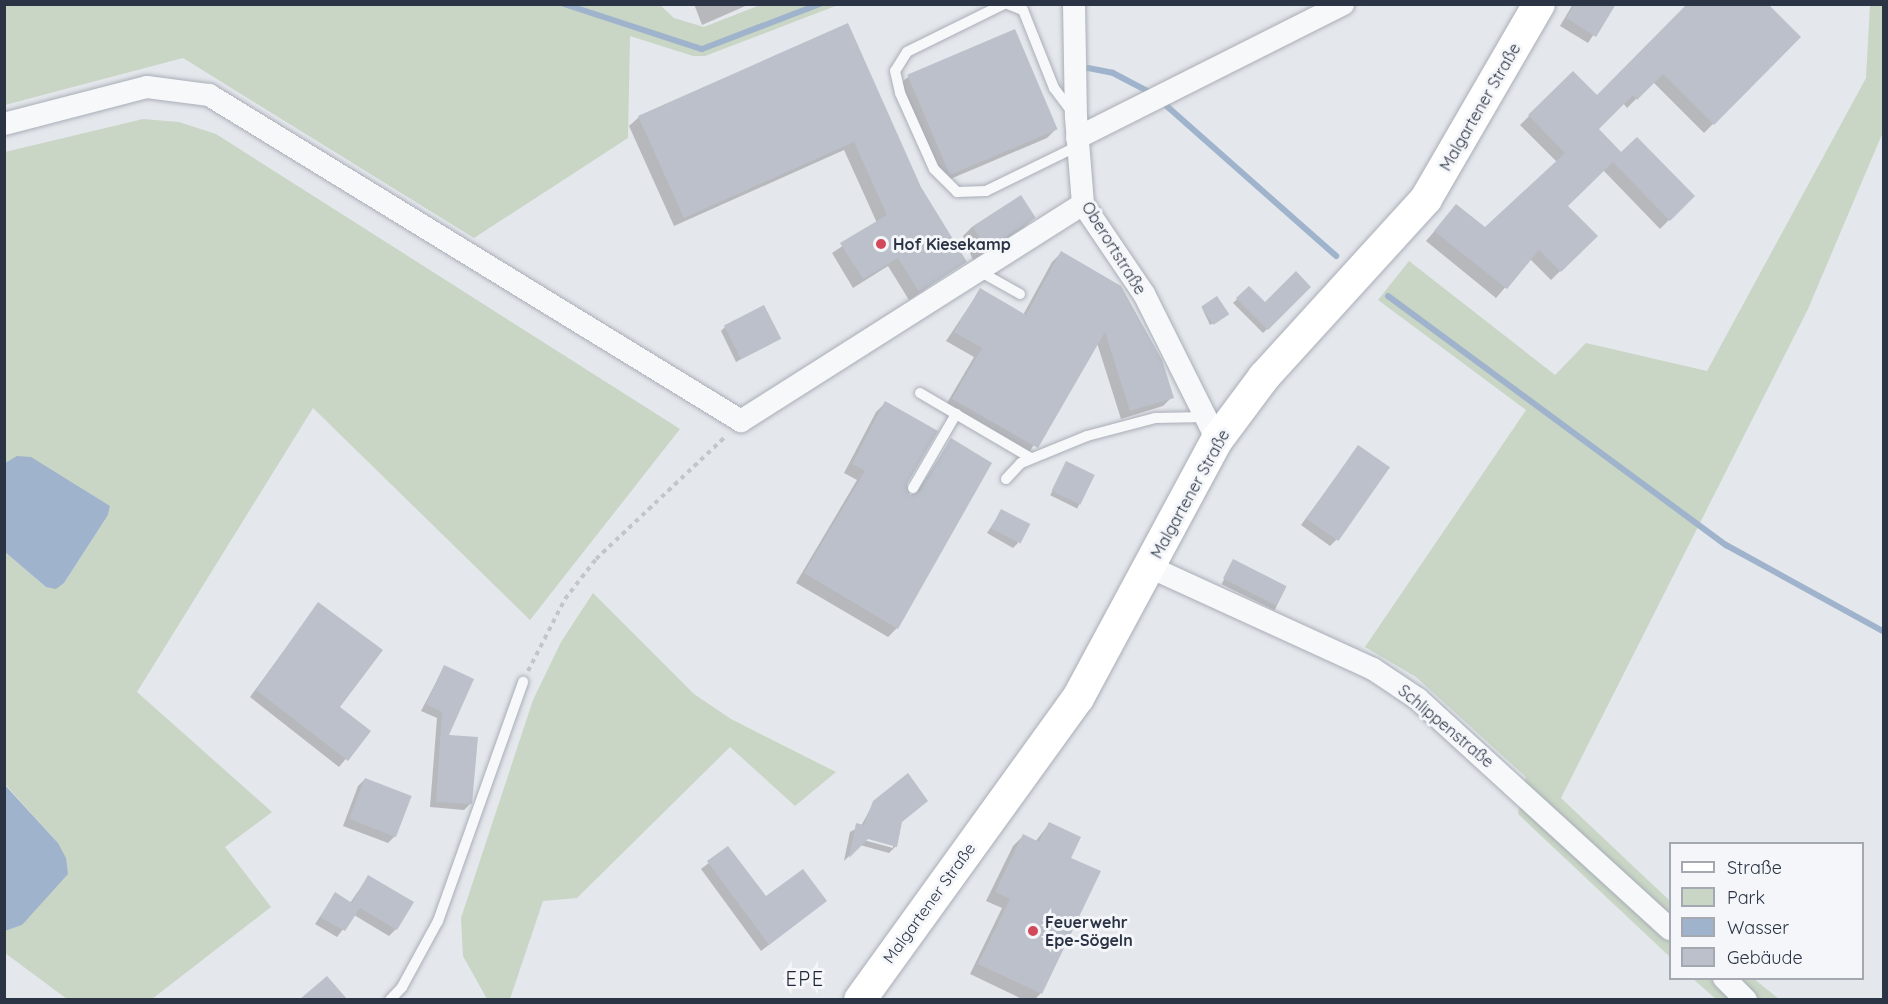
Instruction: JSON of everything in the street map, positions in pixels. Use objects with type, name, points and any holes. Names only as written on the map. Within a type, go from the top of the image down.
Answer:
[{"type":"street","name":"Oberortstraße","points":[[1074,4],[1077,134],[1083,204],[1144,294],[1212,428]]},
{"type":"street","points":[[1077,134],[1157,97],[1343,4]]},
{"type":"street","name":"Malgartener Straße","points":[[860,999],[1078,698],[1150,567],[1212,428],[1264,377],[1426,199],[1539,4]]},
{"type":"street","points":[[4,124],[147,87],[209,95],[741,421],[1083,204]]},
{"type":"street","name":"Schlippenstraße","points":[[1150,567],[1373,669],[1418,699],[1669,927]]},
{"type":"street","points":[[1726,980],[1746,999]]},
{"type":"lane","points":[[1006,4],[1023,10],[1054,88],[1077,134],[986,191],[957,192],[934,169],[900,93],[895,71],[907,52],[1006,4]]},
{"type":"lane","points":[[978,270],[1020,294]]},
{"type":"lane","points":[[920,393],[1030,458]]},
{"type":"lane","points":[[913,489],[956,414]]},
{"type":"lane","points":[[1006,479],[1013,468],[1030,458],[1134,422],[1175,416],[1212,428]]},
{"type":"lane","points":[[390,999],[402,987],[438,921],[523,682]]},
{"type":"path","points":[[523,682],[553,620],[596,559],[741,421]]},
{"type":"green space","points":[[659,4],[674,18],[704,27],[760,5],[838,5],[705,56],[693,56],[630,36],[628,138],[474,238],[183,58],[5,105],[5,5]]},
{"type":"green space","points":[[1870,5],[1883,5],[1883,132],[1808,309],[1561,798],[1669,900],[1669,956],[1518,814],[1526,777],[1416,677],[1365,647],[1526,410],[1378,300],[1409,261],[1555,375],[1586,343],[1707,371],[1866,78]]},
{"type":"green space","points":[[143,119],[179,122],[216,134],[680,429],[530,620],[313,408],[137,692],[272,812],[225,847],[271,907],[152,999],[67,999],[5,953],[5,931],[22,925],[58,843],[5,784],[5,552],[46,587],[64,583],[108,515],[110,506],[5,463],[5,152]]},
{"type":"green space","points":[[593,593],[694,694],[731,719],[836,772],[795,806],[730,747],[577,898],[543,901],[510,999],[487,999],[463,956],[461,918],[533,700],[561,642]]},
{"type":"green space","points":[[1694,980],[1755,980],[1779,999],[1716,999]]},
{"type":"water","points":[[17,456],[31,457],[110,506],[108,515],[64,583],[56,589],[46,587],[5,552],[5,463]]},
{"type":"water","points":[[4,784],[58,843],[66,858],[68,874],[22,925],[5,931]]},
{"type":"building","points":[[1575,4],[1616,4],[1596,37],[1566,18]]},
{"type":"building","points":[[1687,4],[1768,4],[1801,37],[1714,125],[1663,74],[1637,100],[1633,95],[1599,129],[1621,152],[1637,137],[1695,196],[1670,221],[1613,162],[1568,206],[1598,236],[1561,272],[1539,250],[1507,289],[1434,231],[1456,204],[1485,227],[1565,153],[1528,115],[1573,71],[1597,95]]},
{"type":"building","points":[[848,23],[921,187],[967,262],[919,292],[898,258],[863,279],[840,243],[887,215],[854,142],[684,218],[638,116]]},
{"type":"building","points":[[1015,29],[1058,129],[950,175],[907,75]]},
{"type":"building","points":[[1021,195],[1036,218],[987,249],[972,227]]},
{"type":"building","points":[[1061,251],[1121,286],[1162,360],[1174,398],[1130,411],[1105,332],[1038,448],[952,399],[982,348],[954,332],[980,288],[1026,315]]},
{"type":"building","points":[[1296,271],[1311,287],[1268,330],[1236,298],[1249,286],[1265,302]]},
{"type":"building","points":[[1217,296],[1229,314],[1214,325],[1201,307]]},
{"type":"building","points":[[764,305],[781,339],[741,359],[724,325]]},
{"type":"building","points":[[885,401],[938,431],[907,484],[910,495],[919,492],[951,438],[992,463],[898,629],[804,573],[865,471],[852,464]]},
{"type":"building","points":[[1358,445],[1390,467],[1338,541],[1306,519]]},
{"type":"building","points":[[1066,461],[1095,475],[1080,505],[1052,491]]},
{"type":"building","points":[[1001,509],[1030,524],[1020,544],[991,529]]},
{"type":"building","points":[[1233,559],[1286,586],[1276,606],[1223,579]]},
{"type":"building","points":[[318,602],[383,650],[340,707],[371,731],[348,761],[256,690]]},
{"type":"building","points":[[444,665],[474,679],[449,735],[478,737],[472,804],[436,802],[442,712],[426,704]]},
{"type":"building","points":[[908,773],[928,801],[902,822],[897,847],[868,839],[849,858],[856,823],[864,825],[873,801]]},
{"type":"building","points":[[365,778],[412,796],[396,837],[349,819]]},
{"type":"building","name":"Feuerwehr Epe-Sögeln","points":[[1049,822],[1081,837],[1071,858],[1101,871],[1042,994],[978,964],[1010,899],[995,892],[1023,834],[1039,842]]},
{"type":"building","points":[[728,846],[766,896],[803,869],[827,901],[769,945],[707,861]]},
{"type":"building","points":[[368,875],[414,902],[397,930],[360,908],[345,931],[320,917],[335,892],[352,903]]},
{"type":"building","points":[[327,976],[347,999],[300,999]]},
{"type":"waterway","points":[[564,4],[702,49],[820,4]]},
{"type":"waterway","points":[[1088,68],[1113,73],[1153,94]]},
{"type":"waterway","points":[[1161,101],[1336,256]]},
{"type":"waterway","points":[[1388,296],[1726,545],[1884,632]]},
{"type":"place","name":"Hof Kiesekamp","points":[[881,244]]},
{"type":"place","name":"Feuerwehr Epe-Sögeln","points":[[1033,931]]},
{"type":"district","name":"EPE","points":[[805,978]]}]
